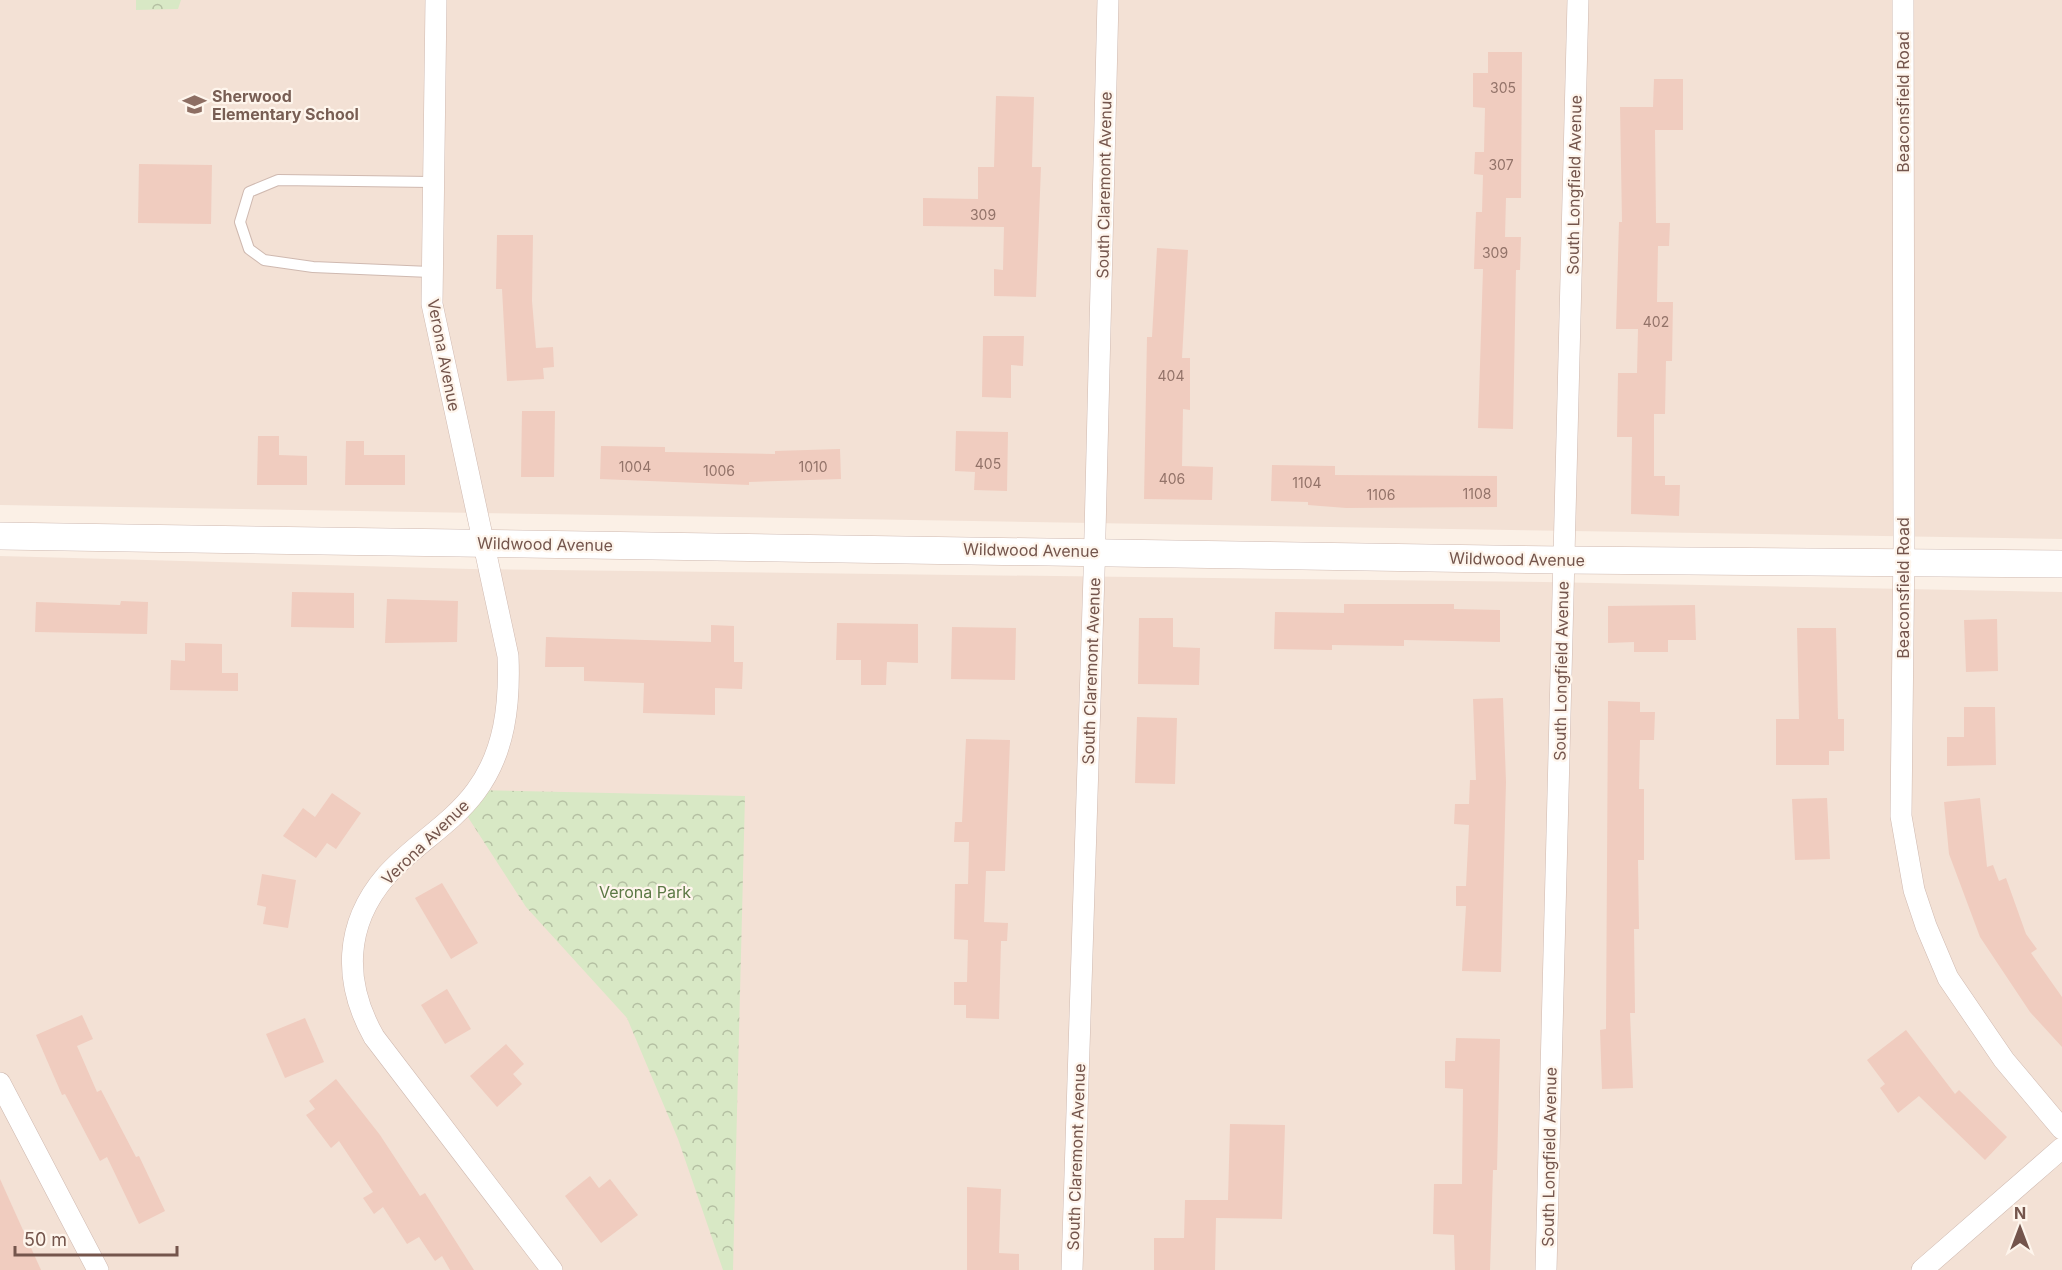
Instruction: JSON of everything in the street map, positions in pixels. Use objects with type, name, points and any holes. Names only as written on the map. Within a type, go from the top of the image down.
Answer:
[{"type":"street","name":"Verona Avenue","points":[[436,0],[430,272],[432,304],[508,656],[510,687],[507,717],[489,771],[462,808],[387,875],[370,898],[356,932],[352,950],[351,978],[357,1004],[374,1037],[552,1270]]},
{"type":"street","name":"South Claremont Avenue","points":[[1072,1270],[1095,551],[1108,0]]},
{"type":"street","name":"South Longfield Avenue","points":[[1546,1270],[1578,0]]},
{"type":"street","name":"Beaconsfield Road","points":[[1903,0],[1904,564],[1901,816],[1914,890],[1926,926],[1957,995],[2004,1060],[2062,1129]]},
{"type":"street","name":"Wildwood Avenue","points":[[0,537],[1095,551],[1563,560],[2062,564]]},
{"type":"street","points":[[0,1083],[98,1270]]},
{"type":"street","points":[[1922,1270],[2062,1148]]},
{"type":"lane","points":[[430,272],[314,267],[264,260],[249,249],[240,222],[249,192],[278,180],[432,182]]},
{"type":"shaded area","points":[[0,0],[2062,0],[2062,539],[0,505]]},
{"type":"shaded area","points":[[0,556],[470,569],[1544,582],[2062,592],[2062,1270],[0,1270]]},
{"type":"green space","points":[[136,0],[181,0],[178,9],[136,10]]},
{"type":"green space","name":"Verona Park","points":[[476,790],[745,796],[733,1270],[723,1270],[678,1139],[627,1018],[526,907],[462,808]]},
{"type":"building","points":[[1488,52],[1522,52],[1521,198],[1506,198],[1505,237],[1521,237],[1520,270],[1516,270],[1513,429],[1478,428],[1483,269],[1474,269],[1476,212],[1482,212],[1483,175],[1474,174],[1475,152],[1484,152],[1485,108],[1473,107],[1473,73],[1488,73]]},
{"type":"building","points":[[1654,79],[1683,79],[1683,130],[1655,130],[1656,223],[1670,223],[1669,246],[1658,246],[1657,302],[1673,302],[1672,361],[1666,361],[1665,414],[1654,414],[1654,476],[1665,476],[1665,485],[1680,485],[1679,516],[1631,514],[1632,437],[1617,437],[1618,373],[1637,373],[1638,329],[1616,329],[1619,222],[1622,222],[1620,107],[1653,107]]},
{"type":"building","points":[[996,96],[1034,97],[1032,167],[1041,167],[1036,297],[994,296],[994,269],[1003,270],[1004,227],[923,226],[923,198],[978,199],[978,167],[994,167]]},
{"type":"building","points":[[139,164],[212,165],[211,224],[138,223]]},
{"type":"building","points":[[497,235],[533,235],[532,301],[536,348],[553,347],[554,367],[543,368],[544,379],[507,381],[502,289],[496,289]]},
{"type":"building","points":[[1157,248],[1188,250],[1182,358],[1190,358],[1190,410],[1183,409],[1182,466],[1213,467],[1212,500],[1144,499],[1147,337],[1152,337]]},
{"type":"building","points":[[983,336],[1024,336],[1023,366],[1011,365],[1011,398],[982,397]]},
{"type":"building","points":[[522,411],[555,411],[554,477],[521,477]]},
{"type":"building","points":[[956,431],[1008,432],[1007,491],[974,490],[975,472],[955,471]]},
{"type":"building","points":[[258,436],[279,436],[279,455],[307,456],[307,485],[257,485]]},
{"type":"building","points":[[346,441],[364,441],[364,455],[405,455],[405,485],[345,485]]},
{"type":"building","points":[[601,446],[665,447],[665,452],[775,454],[775,451],[840,449],[841,479],[749,482],[749,485],[600,479]]},
{"type":"building","points":[[1272,465],[1335,466],[1335,475],[1497,476],[1497,507],[1346,508],[1308,505],[1308,502],[1271,501]]},
{"type":"building","points":[[292,592],[354,593],[354,628],[291,627]]},
{"type":"building","points":[[387,599],[458,601],[457,642],[385,643]]},
{"type":"building","points":[[121,601],[148,602],[147,634],[35,632],[36,602],[120,605]]},
{"type":"building","points":[[1344,604],[1454,604],[1454,609],[1500,610],[1500,642],[1404,640],[1404,646],[1332,645],[1332,650],[1274,649],[1275,612],[1344,613]]},
{"type":"building","points":[[1695,605],[1696,640],[1668,640],[1668,652],[1634,652],[1634,642],[1608,643],[1608,606]]},
{"type":"building","points":[[1139,618],[1173,618],[1173,647],[1200,648],[1199,685],[1138,684]]},
{"type":"building","points":[[1997,619],[1998,671],[1966,672],[1964,620]]},
{"type":"building","points":[[837,623],[918,624],[918,663],[887,662],[886,685],[861,685],[861,660],[836,660]]},
{"type":"building","points":[[711,625],[734,626],[734,662],[743,662],[742,689],[715,688],[715,715],[643,713],[644,683],[584,681],[584,667],[545,667],[546,637],[711,642]]},
{"type":"building","points":[[952,627],[1016,628],[1015,680],[951,679]]},
{"type":"building","points":[[1797,628],[1836,628],[1838,719],[1844,719],[1844,751],[1829,751],[1829,765],[1776,765],[1776,719],[1799,719]]},
{"type":"building","points":[[185,643],[222,644],[222,673],[238,673],[238,691],[170,690],[171,660],[185,661]]},
{"type":"building","points":[[1503,698],[1506,782],[1501,972],[1462,971],[1466,906],[1456,906],[1456,886],[1466,886],[1469,825],[1454,824],[1455,804],[1469,804],[1470,780],[1476,780],[1473,699]]},
{"type":"building","points":[[1608,701],[1640,702],[1640,712],[1655,712],[1654,740],[1640,740],[1639,789],[1644,789],[1644,860],[1638,860],[1639,929],[1634,929],[1635,1013],[1630,1013],[1633,1088],[1602,1089],[1600,1030],[1606,1029]]},
{"type":"building","points":[[1964,707],[1995,707],[1996,765],[1947,766],[1947,737],[1964,737]]},
{"type":"building","points":[[1137,717],[1177,718],[1175,784],[1135,783]]},
{"type":"building","points":[[966,739],[1010,740],[1005,871],[986,871],[984,922],[1008,923],[1007,941],[1001,941],[999,1019],[966,1018],[966,1005],[954,1005],[954,982],[967,982],[968,940],[954,939],[955,884],[968,884],[969,842],[954,842],[955,822],[962,822]]},
{"type":"building","points":[[332,793],[361,813],[336,849],[327,843],[316,858],[283,836],[303,808],[315,817]]},
{"type":"building","points":[[1827,798],[1830,859],[1795,860],[1792,799]]},
{"type":"building","points":[[1980,798],[1987,867],[1993,865],[1999,881],[2006,878],[2026,934],[2037,949],[2031,953],[2062,997],[2062,1047],[2030,1012],[1980,937],[1949,854],[1944,802]]},
{"type":"building","points":[[262,874],[296,880],[288,928],[263,924],[266,907],[257,905]]},
{"type":"building","points":[[442,883],[478,943],[451,959],[415,898]]},
{"type":"building","points":[[447,989],[471,1029],[445,1044],[421,1005]]},
{"type":"building","points":[[82,1015],[93,1039],[77,1046],[97,1092],[101,1090],[136,1157],[139,1156],[165,1211],[139,1224],[107,1157],[100,1161],[65,1094],[62,1095],[36,1035]]},
{"type":"building","points":[[305,1018],[324,1062],[285,1078],[266,1034]]},
{"type":"building","points":[[1906,1030],[1955,1094],[1959,1090],[2007,1137],[1985,1160],[1919,1096],[1898,1113],[1880,1088],[1885,1084],[1867,1060]]},
{"type":"building","points":[[1456,1038],[1500,1039],[1497,1170],[1493,1170],[1490,1270],[1455,1270],[1454,1235],[1433,1234],[1434,1184],[1462,1184],[1463,1089],[1445,1088],[1445,1061],[1455,1061]]},
{"type":"building","points":[[506,1044],[524,1064],[513,1074],[522,1084],[497,1107],[470,1076]]},
{"type":"building","points":[[336,1079],[380,1135],[420,1196],[425,1193],[474,1270],[450,1270],[442,1256],[435,1261],[419,1237],[407,1244],[383,1207],[374,1214],[363,1198],[373,1192],[339,1141],[331,1148],[306,1115],[315,1109],[309,1101]]},
{"type":"building","points":[[1230,1124],[1285,1125],[1282,1219],[1216,1218],[1215,1270],[1154,1270],[1154,1238],[1184,1238],[1185,1200],[1228,1200]]},
{"type":"building","points":[[590,1176],[599,1188],[610,1179],[638,1215],[601,1243],[565,1196]]},
{"type":"building","points":[[0,1179],[41,1270],[0,1270]]},
{"type":"building","points":[[967,1187],[1001,1189],[999,1253],[1019,1254],[1019,1270],[967,1270]]},
{"type":"place","name":"Sherwood Elementary School","points":[[194,105]]}]
